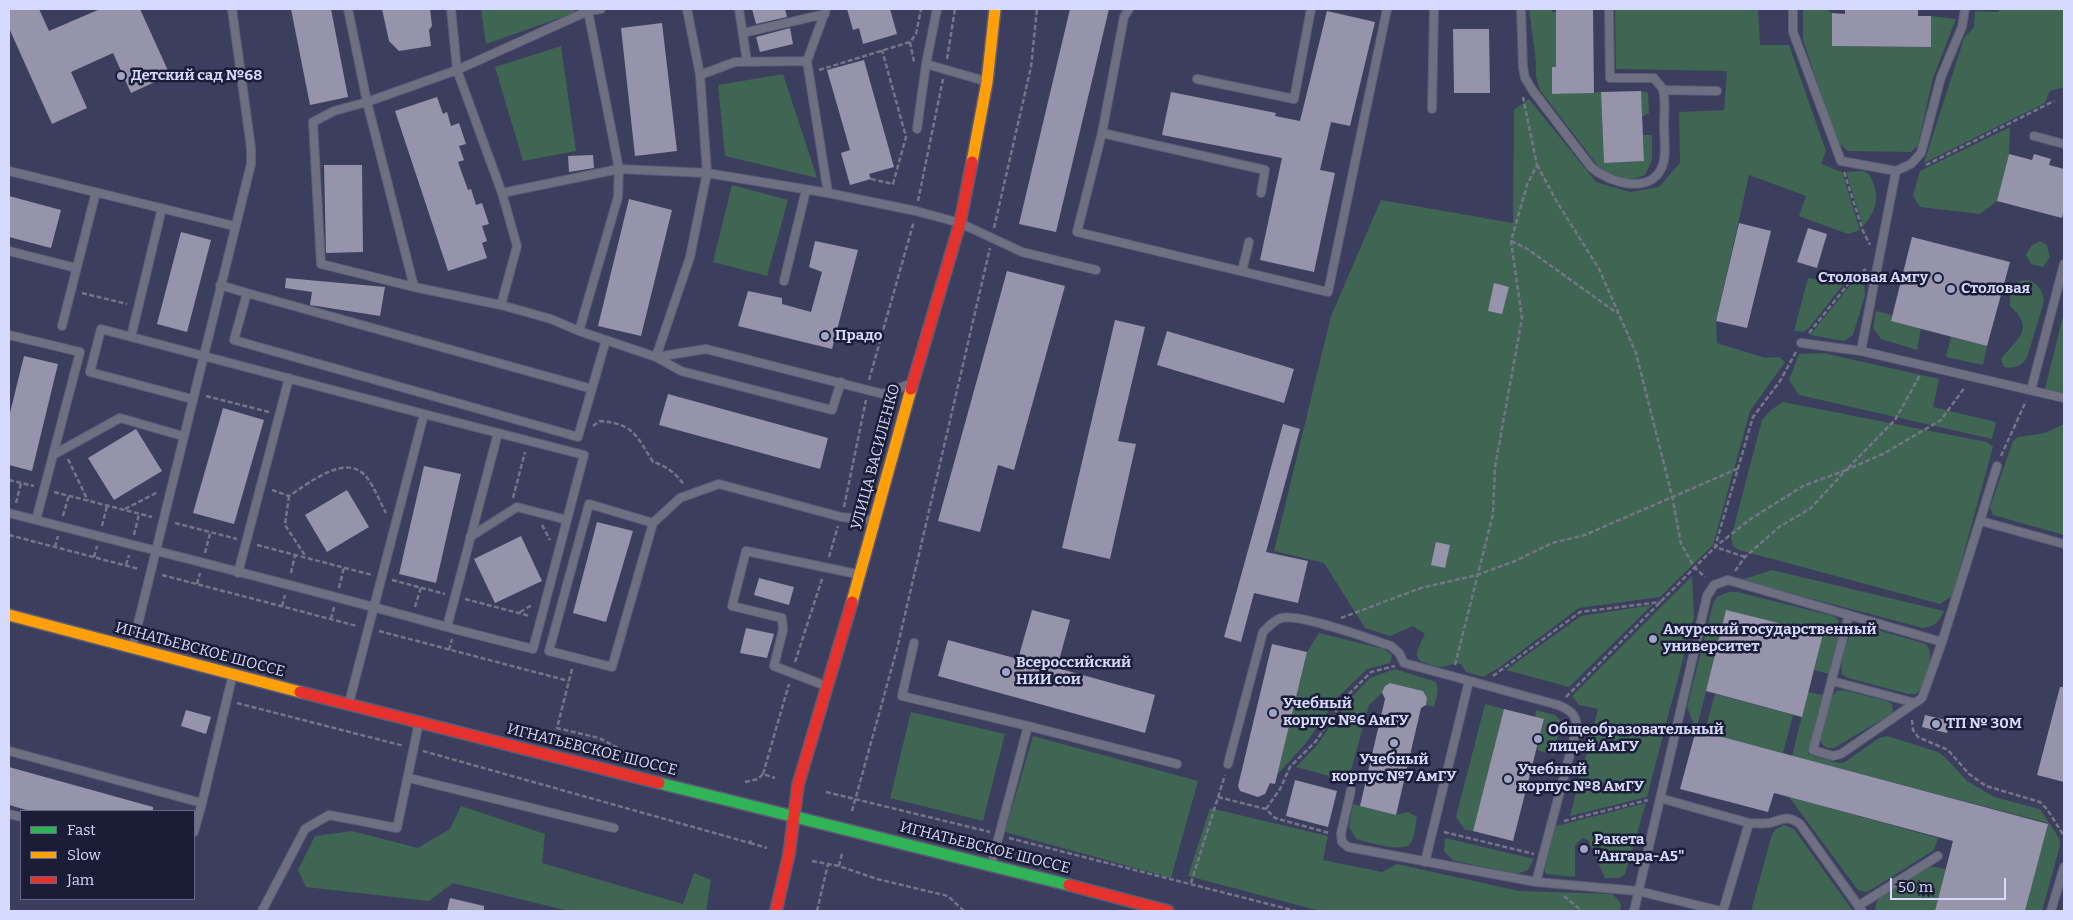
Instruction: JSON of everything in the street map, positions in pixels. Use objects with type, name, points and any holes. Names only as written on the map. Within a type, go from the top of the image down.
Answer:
[{"type":"main road","name":"УЛИЦА ВАСИЛЕНКО","points":[[776,911],[789,854],[798,785],[875,521],[912,384],[960,223],[987,82],[995,9]]},
{"type":"main road","name":"ИГНАТЬЕВСКОЕ ШОССЕ","points":[[9,615],[419,723],[794,817],[992,864],[1168,911]]},
{"type":"lane","points":[[132,647],[234,226],[251,164],[251,148],[232,9]]},
{"type":"lane","points":[[348,9],[367,102],[414,287]]},
{"type":"lane","points":[[451,9],[457,70],[502,193],[517,246],[501,305]]},
{"type":"lane","points":[[601,9],[588,10],[457,70],[367,102],[334,111],[313,122],[321,264],[414,287],[501,305],[551,320],[656,357],[681,371],[832,410],[841,382]]},
{"type":"lane","points":[[656,357],[690,257],[707,173],[700,75],[687,9]]},
{"type":"lane","points":[[739,9],[747,62]]},
{"type":"lane","points":[[916,129],[937,9]]},
{"type":"lane","points":[[1129,9],[1124,17],[1102,133],[1077,232],[1328,292],[1387,9]]},
{"type":"lane","points":[[1197,79],[1294,99],[1311,9]]},
{"type":"lane","points":[[1432,109],[1434,9]]},
{"type":"lane","points":[[1521,9],[1523,67],[1525,78],[1532,91],[1591,167],[1612,181],[1636,185],[1647,182],[1656,174],[1664,161],[1663,90],[1654,78],[1610,78],[1609,9]]},
{"type":"lane","points":[[1793,9],[1793,32],[1840,161],[1896,171],[1911,164],[1921,153],[1941,77],[1962,27],[1965,9]]},
{"type":"lane","points":[[579,331],[618,197],[618,169],[588,10]]},
{"type":"lane","points":[[742,33],[825,11]]},
{"type":"lane","points":[[825,11],[807,60],[828,193]]},
{"type":"lane","points":[[700,75],[735,62],[807,60]]},
{"type":"lane","points":[[926,64],[987,82]]},
{"type":"lane","points":[[1663,90],[1717,91]]},
{"type":"lane","points":[[1102,133],[1265,170],[1261,193]]},
{"type":"lane","points":[[2034,136],[2064,144]]},
{"type":"lane","points":[[502,193],[618,169],[707,173],[828,193],[960,223],[1022,252],[1096,270]]},
{"type":"lane","points":[[9,170],[234,226]]},
{"type":"lane","points":[[1861,351],[1896,171]]},
{"type":"lane","points":[[784,280],[806,190]]},
{"type":"lane","points":[[62,326],[96,192]]},
{"type":"lane","points":[[131,337],[162,208]]},
{"type":"lane","points":[[1242,271],[1249,242]]},
{"type":"lane","points":[[9,252],[76,268]]},
{"type":"lane","points":[[2031,390],[2064,264]]},
{"type":"lane","points":[[220,285],[592,389]]},
{"type":"lane","points":[[247,293],[234,340],[578,437],[606,340]]},
{"type":"lane","points":[[11,514],[533,649],[584,455],[101,329],[90,372],[193,396]]},
{"type":"lane","points":[[9,335],[80,352],[36,520]]},
{"type":"lane","points":[[1801,343],[1861,351],[2064,398]]},
{"type":"lane","points":[[656,357],[706,350],[841,382],[883,394],[912,384]]},
{"type":"lane","points":[[238,573],[289,378]]},
{"type":"lane","points":[[349,705],[424,414]]},
{"type":"lane","points":[[53,455],[120,418],[183,436]]},
{"type":"lane","points":[[447,627],[498,433]]},
{"type":"lane","points":[[1849,615],[1813,750],[1833,756],[1848,750],[1916,703],[1926,691],[1997,466]]},
{"type":"lane","points":[[653,523],[589,504],[549,651],[612,667],[653,523],[680,498],[690,494],[719,484],[841,517],[875,521]]},
{"type":"lane","points":[[470,537],[517,507],[567,520]]},
{"type":"lane","points":[[1981,521],[2064,544]]},
{"type":"lane","points":[[828,686],[774,666],[783,630],[782,618],[732,606],[746,551],[859,574]]},
{"type":"lane","points":[[1634,911],[1707,596],[1714,585],[1728,580],[1942,642]]},
{"type":"lane","points":[[1228,764],[1263,632],[1272,622],[1284,618],[1324,624],[1391,646],[1399,653],[1404,663],[1569,709],[1576,717],[1577,727],[1536,882]]},
{"type":"lane","points":[[914,643],[902,696],[1176,764]]},
{"type":"lane","points":[[195,828],[233,674]]},
{"type":"lane","points":[[1425,862],[1468,680]]},
{"type":"lane","points":[[1832,680],[1916,703]]},
{"type":"lane","points":[[262,911],[305,829],[329,815],[397,828],[419,723]]},
{"type":"lane","points":[[992,864],[1028,726]]},
{"type":"lane","points":[[9,751],[202,803]]},
{"type":"lane","points":[[409,778],[614,828]]},
{"type":"lane","points":[[1351,790],[1341,834],[1342,842],[1348,847],[1536,882],[1638,891],[1686,907],[1722,911],[1749,823]]},
{"type":"lane","points":[[1660,798],[1749,823],[1761,824],[1782,818],[1792,818],[1800,824],[1860,908],[1938,856]]},
{"type":"lane","points":[[2051,911],[2064,867]]},
{"type":"path","points":[[808,73],[910,42],[916,34],[921,9]]},
{"type":"path","points":[[851,812],[897,649],[1031,67],[1037,9]]},
{"type":"path","points":[[870,179],[893,184],[906,137],[882,50]]},
{"type":"path","points":[[1525,78],[1522,94],[1537,165],[1557,202],[1599,269],[1636,353],[1672,496],[1681,544],[1695,568],[1714,585]]},
{"type":"path","points":[[1920,168],[2054,101]]},
{"type":"path","points":[[1716,547],[1753,417],[1780,381],[1801,343],[1853,278],[1878,262],[1863,231],[1840,161]]},
{"type":"path","points":[[1453,676],[1493,514],[1496,467],[1522,318],[1511,241],[1526,185],[1537,165]]},
{"type":"path","points":[[1511,241],[1526,248],[1619,314]]},
{"type":"path","points":[[71,290],[138,307]]},
{"type":"path","points":[[1728,580],[1745,557],[1779,527],[1811,508],[1895,420],[1925,366]]},
{"type":"path","points":[[1558,705],[1716,547],[1748,520],[1803,486],[1883,454],[1941,420],[1973,377]]},
{"type":"path","points":[[1997,466],[2031,390]]},
{"type":"path","points":[[193,396],[280,415]]},
{"type":"path","points":[[578,437],[600,421],[620,423],[635,433],[653,462],[661,464],[680,478],[690,494]]},
{"type":"path","points":[[510,512],[528,440]]},
{"type":"path","points":[[63,449],[88,501]]},
{"type":"path","points":[[261,486],[289,496],[337,468],[353,468],[367,477],[394,528]]},
{"type":"path","points":[[1324,624],[1421,588],[1477,575],[1515,561],[1552,543],[1585,535],[1739,468]]},
{"type":"path","points":[[9,480],[541,618]]},
{"type":"path","points":[[11,514],[21,483]]},
{"type":"path","points":[[124,510],[171,485]]},
{"type":"path","points":[[289,496],[285,525],[306,557]]},
{"type":"path","points":[[536,512],[557,555]]},
{"type":"path","points":[[9,535],[569,681]]},
{"type":"path","points":[[1716,547],[1745,557]]},
{"type":"path","points":[[413,618],[421,587]]},
{"type":"path","points":[[1482,684],[1580,612],[1662,601]]},
{"type":"path","points":[[575,658],[557,728],[599,738],[634,756]]},
{"type":"path","points":[[1266,809],[1280,789],[1290,766],[1316,741],[1345,698],[1371,672],[1404,663]]},
{"type":"path","points":[[227,700],[414,749],[767,848]]},
{"type":"path","points":[[1916,703],[1912,721],[1913,730],[1918,737],[1948,750],[1969,774],[1986,786],[2040,802],[2047,809],[2064,836]]},
{"type":"path","points":[[1191,883],[1228,764]]},
{"type":"path","points":[[744,782],[758,779],[763,774],[775,778]]},
{"type":"path","points":[[758,779],[758,786]]},
{"type":"path","points":[[826,792],[1296,911]]},
{"type":"path","points":[[1218,797],[1266,809],[1274,818],[1341,834]]},
{"type":"path","points":[[1550,824],[1660,798]]},
{"type":"path","points":[[1433,829],[1542,856]]},
{"type":"path","points":[[750,843],[751,839]]},
{"type":"path","points":[[839,866],[842,853]]},
{"type":"path","points":[[812,861],[839,866],[876,879],[948,896],[964,911]]},
{"type":"path","points":[[817,911],[828,864]]},
{"type":"green space","points":[[481,9],[574,9],[574,13],[486,44]]},
{"type":"green space","points":[[1529,9],[1551,9],[1552,12],[1556,12],[1556,67],[1552,67],[1552,94],[1601,92],[1604,163],[1644,161],[1643,135],[1652,135],[1652,160],[1645,175],[1625,179],[1601,170],[1540,90],[1536,77],[1536,62]]},
{"type":"green space","points":[[1615,9],[1758,9],[1760,45],[1789,45],[1826,151],[1821,164],[1842,172],[1860,230],[1848,234],[1799,216],[1806,196],[1749,175],[1716,321],[1717,343],[1765,358],[1779,357],[1785,362],[1750,411],[1713,545],[1660,597],[1579,608],[1500,667],[1483,677],[1466,672],[1461,664],[1442,667],[1434,666],[1421,661],[1417,655],[1425,634],[1413,626],[1390,636],[1365,628],[1324,563],[1274,551],[1331,316],[1381,200],[1513,223],[1514,110],[1529,99],[1596,182],[1630,192],[1659,187],[1680,163],[1679,112],[1724,110],[1727,71],[1616,69]]},
{"type":"green space","points":[[1803,9],[1827,9],[1832,13],[1832,46],[1930,47],[1931,16],[1956,19],[1933,78],[1918,145],[1911,152],[1847,151],[1836,140],[1803,40]]},
{"type":"green space","points":[[1999,9],[2064,9],[2064,87],[2050,91],[2045,103],[1924,163],[1964,38],[1974,27],[1975,11],[1999,12]]},
{"type":"green space","points":[[561,46],[576,151],[523,161],[495,67]]},
{"type":"green space","points":[[783,74],[817,178],[725,156],[718,85]]},
{"type":"green space","points":[[1641,91],[1648,93],[1649,113],[1642,117]]},
{"type":"green space","points":[[2010,127],[2009,154],[1997,201],[1980,214],[1920,207],[1913,196],[1920,171]]},
{"type":"green space","points":[[1863,171],[1869,174],[1873,182],[1876,201],[1872,213],[1863,226],[1846,172]]},
{"type":"green space","points":[[732,185],[788,200],[767,276],[713,262]]},
{"type":"green space","points":[[2040,241],[2047,245],[2050,257],[2043,267],[2031,264],[2026,255],[2031,246]]},
{"type":"green space","points":[[1857,277],[1864,279],[1865,295],[1853,335],[1844,341],[1810,335]]},
{"type":"green space","points":[[1808,278],[1843,285],[1808,329],[1802,332],[1794,331]]},
{"type":"green space","points":[[2029,280],[2040,288],[2044,301],[2027,358],[2017,367],[2004,367],[2001,359],[2018,339],[2023,328],[2018,314],[2010,306],[2010,290],[2018,281]]},
{"type":"green space","points":[[1876,311],[1892,315],[1891,321],[1921,329],[1917,350],[1881,339],[1873,328]]},
{"type":"green space","points":[[2064,312],[2064,393],[2045,389]]},
{"type":"green space","points":[[1951,337],[1987,346],[1983,365],[1946,357]]},
{"type":"green space","points":[[1823,353],[1939,379],[1933,407],[1996,422],[1992,439],[1799,395],[1789,380],[1799,354]]},
{"type":"green space","points":[[1783,402],[1987,442],[1993,447],[1952,596],[1940,604],[1739,550],[1733,546],[1731,538],[1762,420],[1771,410]]},
{"type":"green space","points":[[2064,424],[2064,535],[1993,515],[1990,507],[2013,441],[2018,437],[2045,433]]},
{"type":"green space","points":[[1772,570],[1944,611],[1936,623],[1923,628],[1741,580]]},
{"type":"green space","points":[[1692,576],[1694,617],[1647,797],[1570,816],[1598,709],[1579,705],[1572,696]]},
{"type":"green space","points":[[1728,592],[1737,592],[1833,616],[1838,620],[1840,631],[1829,674],[1814,670],[1823,634],[1727,611],[1696,730],[1687,707],[1713,604],[1717,597]]},
{"type":"green space","points":[[1652,605],[1569,687],[1506,670],[1581,616]]},
{"type":"green space","points":[[1864,626],[1926,644],[1929,649],[1930,662],[1923,684],[1916,694],[1908,694],[1848,678],[1842,674],[1843,655],[1849,637],[1855,627]]},
{"type":"green space","points":[[1319,633],[1384,649],[1392,655],[1390,663],[1367,669],[1339,696],[1306,743],[1277,775],[1307,652]]},
{"type":"green space","points":[[1395,669],[1436,682],[1438,691],[1434,707],[1426,705],[1427,698],[1423,691],[1391,683],[1385,686],[1382,693],[1369,705],[1348,781],[1296,767],[1317,745],[1348,701],[1370,678]]},
{"type":"green space","points":[[1843,690],[1887,701],[1892,704],[1893,710],[1891,714],[1834,748],[1827,748],[1822,744],[1820,738],[1832,696],[1837,691]]},
{"type":"green space","points":[[1808,692],[1823,695],[1808,754],[1839,763],[1845,762],[1879,738],[1887,736],[1938,752],[1967,781],[1994,797],[2040,809],[2059,838],[2060,846],[2042,911],[2025,911],[2048,823],[1792,756]]},
{"type":"green space","points":[[1715,694],[1793,715],[1783,753],[1704,733]]},
{"type":"green space","points":[[1485,704],[1504,709],[1473,831],[1465,830],[1456,817]]},
{"type":"green space","points":[[1536,710],[1555,715],[1561,721],[1554,755],[1537,750],[1544,720],[1535,717]]},
{"type":"green space","points":[[911,712],[1005,734],[983,821],[890,798]]},
{"type":"green space","points":[[1033,736],[1198,781],[1171,878],[1005,832]]},
{"type":"green space","points":[[1789,797],[1938,838],[1934,850],[1874,888],[1866,892],[1858,890]]},
{"type":"green space","points":[[1646,803],[1625,874],[1619,878],[1605,878],[1588,840],[1582,838],[1575,846],[1575,877],[1546,874],[1544,869],[1556,826]]},
{"type":"green space","points":[[1353,804],[1396,815],[1408,812],[1417,817],[1412,841],[1406,846],[1393,847],[1356,839],[1349,827]]},
{"type":"green space","points":[[461,806],[545,834],[542,863],[683,904],[694,873],[711,880],[706,911],[569,911],[453,883],[429,901],[306,887],[298,870],[315,836],[352,831],[418,848],[450,829]]},
{"type":"green space","points":[[1210,808],[1328,836],[1323,860],[1382,872],[1397,864],[1519,891],[1612,894],[1619,901],[1621,908],[1620,911],[1320,911],[1188,876]]},
{"type":"green space","points":[[1784,825],[1794,829],[1853,911],[1751,911],[1772,834],[1776,829]]},
{"type":"green space","points":[[1445,838],[1534,859],[1528,870],[1516,874],[1452,860],[1444,851]]},
{"type":"green space","points":[[1930,866],[1946,869],[1935,911],[1875,911],[1880,896]]},
{"type":"building","points":[[9,9],[39,9],[49,31],[100,9],[140,9],[170,75],[131,93],[113,53],[71,72],[87,108],[52,124],[9,28]]},
{"type":"building","points":[[291,9],[331,9],[348,97],[310,105]]},
{"type":"building","points":[[382,9],[430,9],[432,26],[429,30],[431,46],[399,51],[389,41]]},
{"type":"building","points":[[752,9],[785,9],[787,17],[756,24]]},
{"type":"building","points":[[847,9],[890,9],[897,34],[863,44],[859,28],[853,30]]},
{"type":"building","points":[[1070,9],[1109,9],[1056,232],[1019,224]]},
{"type":"building","points":[[1556,9],[1593,9],[1594,93],[1552,94],[1552,67],[1556,67]]},
{"type":"building","points":[[1845,9],[1918,9],[1918,16],[1931,16],[1931,47],[1832,46],[1832,13],[1845,14]]},
{"type":"building","points":[[1327,11],[1375,22],[1350,126],[1331,122],[1320,170],[1335,173],[1314,272],[1260,260],[1282,158],[1162,135],[1171,92],[1276,113],[1275,116],[1300,121]]},
{"type":"building","points":[[662,23],[677,151],[635,156],[621,28]]},
{"type":"building","points":[[790,28],[793,44],[760,52],[756,37]]},
{"type":"building","points":[[1453,29],[1489,29],[1490,93],[1454,93]]},
{"type":"building","points":[[864,60],[894,167],[869,174],[871,179],[850,185],[841,153],[850,150],[827,70]]},
{"type":"building","points":[[1641,91],[1644,161],[1604,163],[1601,92]]},
{"type":"building","points":[[437,97],[443,114],[447,112],[451,126],[459,123],[466,144],[459,146],[464,160],[458,162],[468,190],[471,189],[476,205],[482,203],[489,224],[482,226],[487,241],[482,243],[487,258],[448,271],[395,111]]},
{"type":"building","points":[[2009,154],[2032,160],[2034,154],[2051,159],[2049,165],[2064,169],[2064,208],[2062,218],[1997,201]]},
{"type":"building","points":[[593,155],[594,168],[569,172],[568,156]]},
{"type":"building","points":[[324,165],[362,165],[363,252],[326,253]]},
{"type":"building","points":[[9,196],[61,210],[51,248],[9,237]]},
{"type":"building","points":[[629,199],[672,210],[641,336],[598,326]]},
{"type":"building","points":[[1739,223],[1771,231],[1747,328],[1716,321]]},
{"type":"building","points":[[1808,228],[1827,234],[1817,268],[1797,262]]},
{"type":"building","points":[[181,232],[211,240],[187,332],[157,324]]},
{"type":"building","name":"Столовая","points":[[1912,237],[2010,262],[1987,346],[1891,321]]},
{"type":"building","points":[[815,241],[858,250],[832,349],[738,326],[748,291],[782,298],[782,304],[811,312],[822,272],[809,267]]},
{"type":"building","points":[[1007,271],[1065,286],[1014,470],[998,465],[980,532],[938,521]]},
{"type":"building","points":[[286,278],[385,287],[380,316],[310,305],[312,292],[285,288]]},
{"type":"building","points":[[1494,283],[1509,287],[1502,314],[1488,311]]},
{"type":"building","points":[[1115,320],[1145,327],[1118,441],[1136,444],[1110,559],[1062,548]]},
{"type":"building","points":[[1167,331],[1294,369],[1284,403],[1157,365]]},
{"type":"building","points":[[24,356],[58,364],[32,471],[9,465],[9,417]]},
{"type":"building","points":[[668,394],[828,438],[820,469],[659,425]]},
{"type":"building","points":[[223,408],[264,420],[234,524],[193,513]]},
{"type":"building","points":[[1283,424],[1300,429],[1266,552],[1308,561],[1298,603],[1254,593],[1241,642],[1224,637]]},
{"type":"building","points":[[136,429],[162,471],[114,500],[88,458]]},
{"type":"building","points":[[424,466],[461,474],[436,583],[399,574]]},
{"type":"building","points":[[347,490],[369,527],[327,552],[305,515]]},
{"type":"building","points":[[597,522],[633,531],[606,622],[573,613]]},
{"type":"building","points":[[521,536],[542,581],[495,603],[474,559]]},
{"type":"building","points":[[1436,542],[1450,545],[1445,568],[1431,565]]},
{"type":"building","points":[[759,578],[794,587],[789,605],[754,595]]},
{"type":"building","name":"Всероссийский НИИ сои","points":[[1032,610],[1070,620],[1057,668],[1155,695],[1145,733],[938,676],[948,640],[1018,659]]},
{"type":"building","points":[[1726,610],[1823,634],[1802,717],[1706,691]]},
{"type":"building","points":[[746,628],[774,634],[767,658],[740,653]]},
{"type":"building","name":"Учебный корпус №6 АмГУ","points":[[1272,644],[1307,652],[1275,784],[1270,783],[1265,794],[1258,797],[1240,791],[1238,786]]},
{"type":"building","name":"Учебный корпус №7 АмГУ","points":[[1390,683],[1423,691],[1427,698],[1426,705],[1421,708],[1396,815],[1360,806],[1385,699],[1382,692],[1385,686]]},
{"type":"building","points":[[2060,687],[2064,687],[2064,782],[2037,775]]},
{"type":"building","name":"Учебный корпус №8 АмГУ","points":[[1504,709],[1544,719],[1513,841],[1473,831]]},
{"type":"building","points":[[186,710],[211,717],[206,734],[181,726]]},
{"type":"building","name":"ТП № 30М","points":[[1925,715],[1950,721],[1947,733],[1922,727]]},
{"type":"building","points":[[1696,730],[2048,824],[2025,911],[1935,911],[1953,841],[1774,793],[1768,812],[1680,789]]},
{"type":"building","points":[[9,767],[153,807],[153,810],[26,810],[9,805]]},
{"type":"building","points":[[1295,780],[1337,791],[1328,827],[1286,816]]},
{"type":"building","points":[[450,898],[484,906],[484,911],[447,911]]},
{"type":"traffic: fast","points":[[659,783],[1069,885]]},
{"type":"traffic: slow","points":[[972,162],[987,82],[995,9]]},
{"type":"traffic: slow","points":[[852,602],[911,389]]},
{"type":"traffic: slow","points":[[9,615],[300,692]]},
{"type":"traffic: jam","points":[[911,389],[960,223],[972,162]]},
{"type":"traffic: jam","points":[[776,911],[789,854],[798,785],[852,602]]},
{"type":"traffic: jam","points":[[300,692],[659,783]]},
{"type":"traffic: jam","points":[[1069,885],[1168,911]]},
{"type":"place","name":"Детский сад №68","points":[[121,76]]},
{"type":"place","name":"Столовая Амгу","points":[[1938,278]]},
{"type":"place","name":"Столовая","points":[[1951,289]]},
{"type":"place","name":"Прадо","points":[[825,336]]},
{"type":"place","name":"Амурский государственный университет","points":[[1653,639]]},
{"type":"place","name":"Всероссийский НИИ сои","points":[[1006,672]]},
{"type":"place","name":"Учебный корпус №6 АмГУ","points":[[1273,713]]},
{"type":"place","name":"ТП № 30М","points":[[1936,724]]},
{"type":"place","name":"Общеобразовательный лицей АмГУ","points":[[1538,739]]},
{"type":"place","name":"Учебный корпус №7 АмГУ","points":[[1394,743]]},
{"type":"place","name":"Учебный корпус №8 АмГУ","points":[[1508,779]]},
{"type":"place","name":"Ракета \"Ангара-А5\"","points":[[1584,849]]}]
